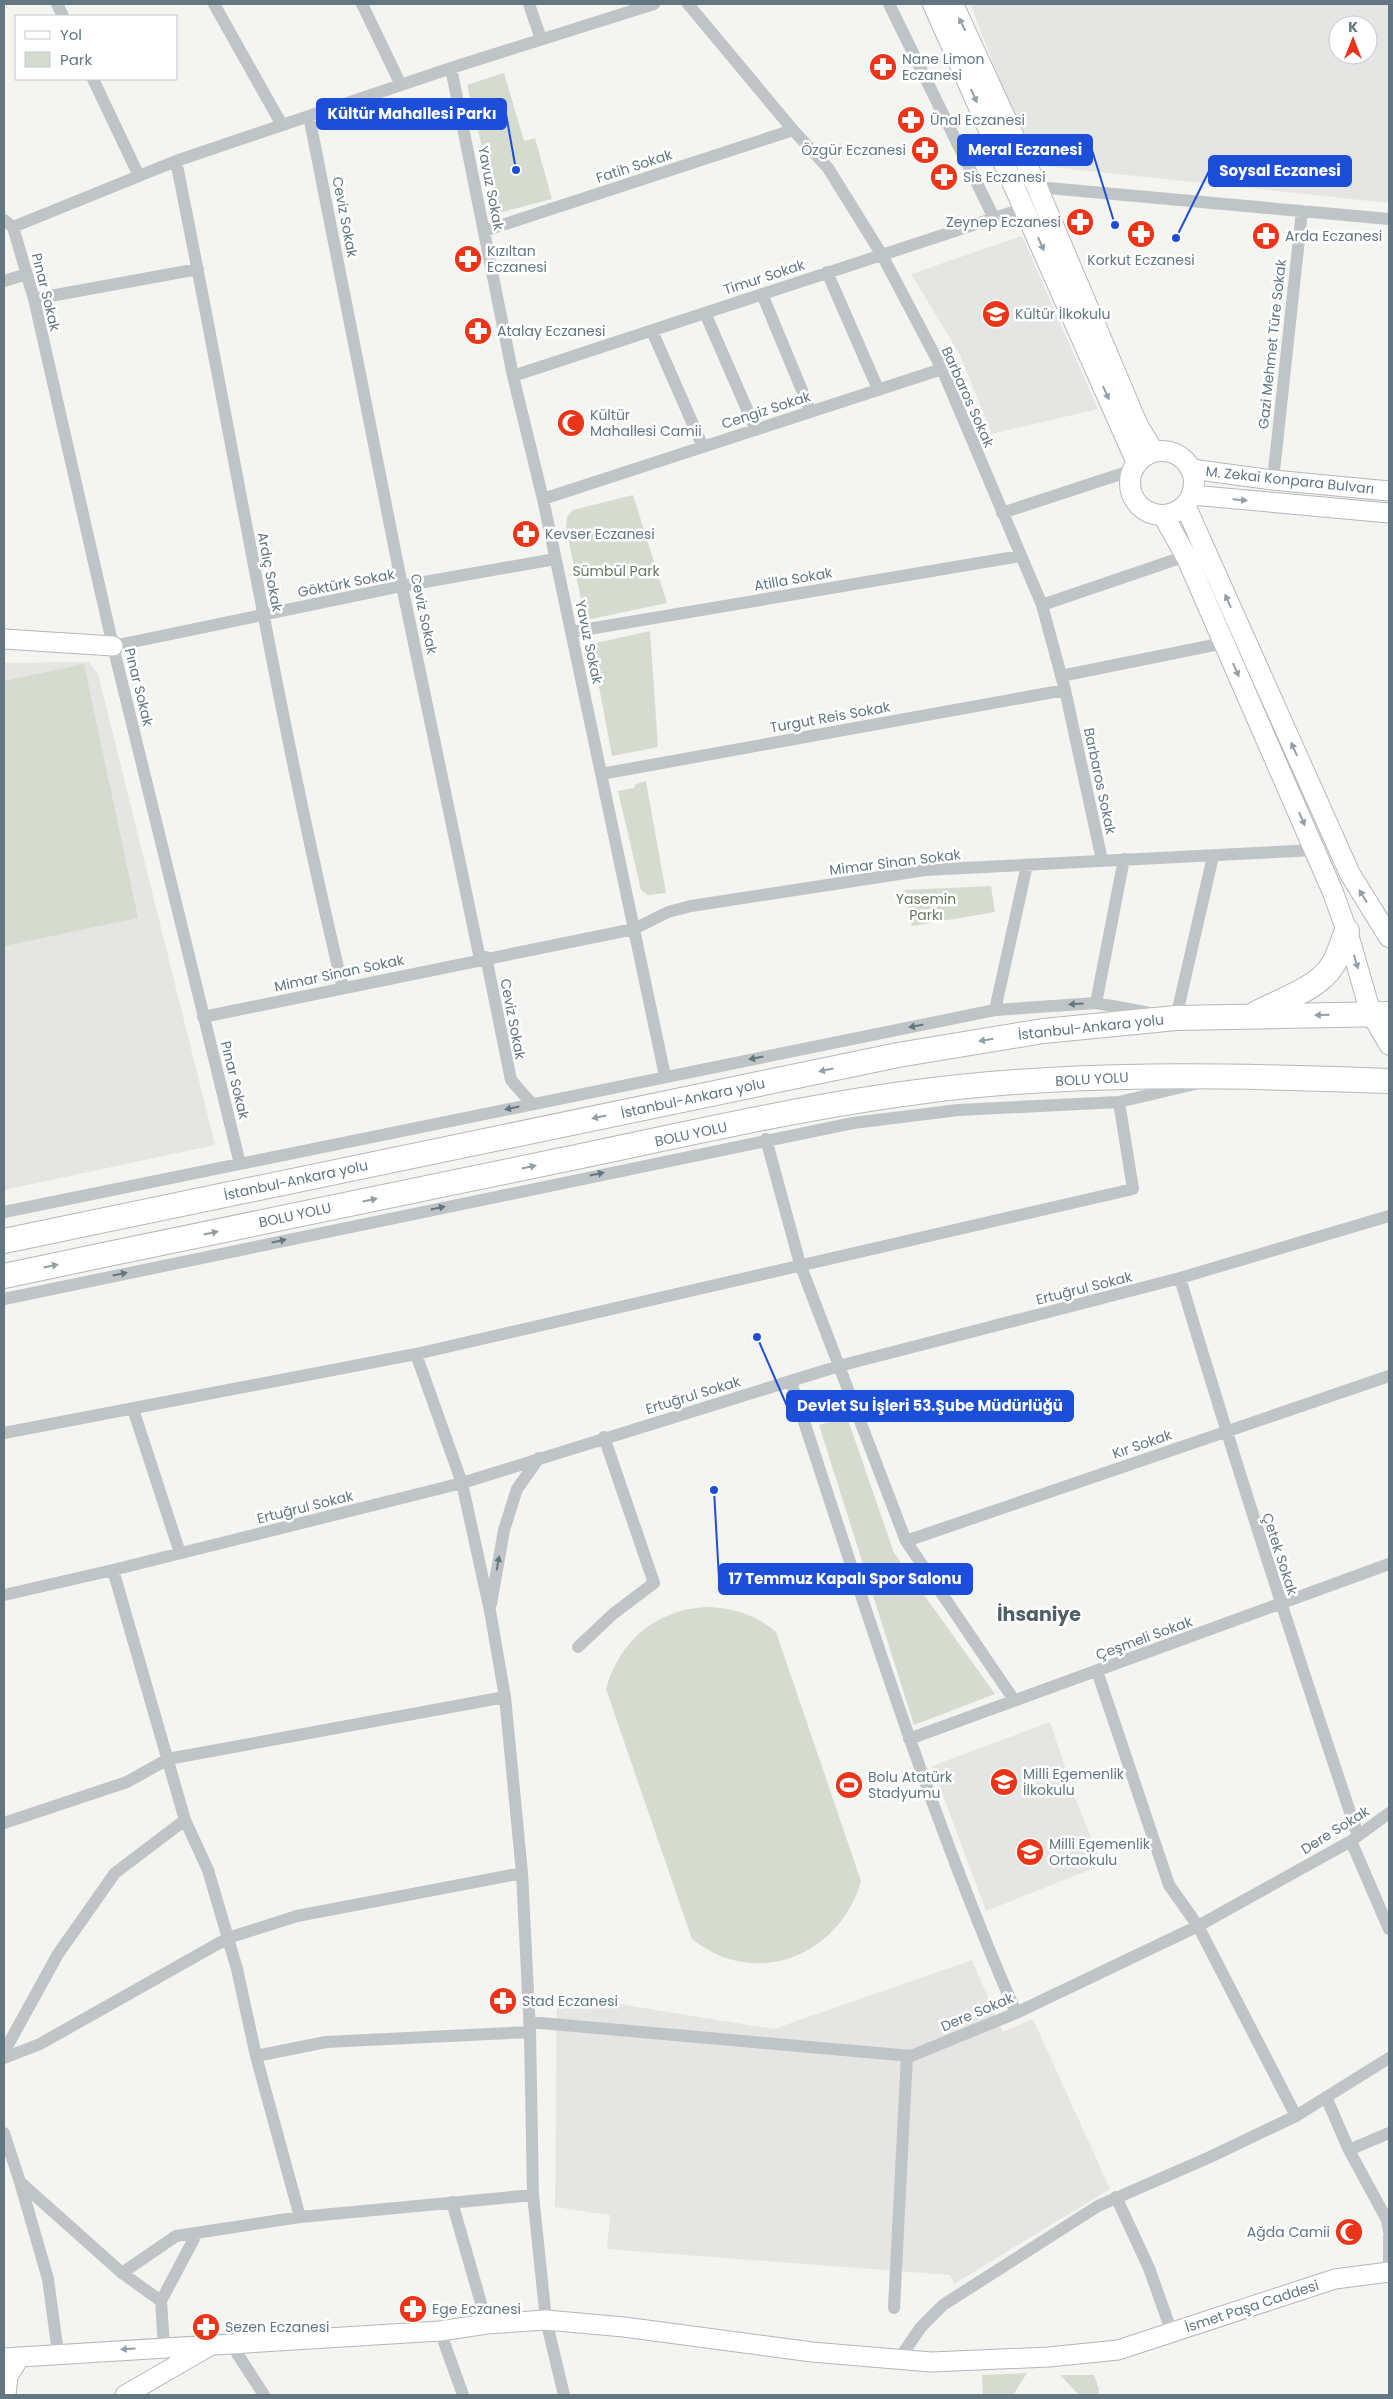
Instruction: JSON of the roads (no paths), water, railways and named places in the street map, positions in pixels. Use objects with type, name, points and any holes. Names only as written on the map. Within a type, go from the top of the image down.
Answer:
[{"type":"highway","points":[[1250,1016],[1316,983],[1334,965],[1347,931]]},
{"type":"highway","name":"İstanbul-Ankara yolu","points":[[4,1241],[898,1055],[1043,1031],[1176,1018],[1380,1014]]},
{"type":"highway","name":"BOLU YOLU","points":[[4,1276],[760,1119],[894,1096],[1035,1081],[1134,1077],[1389,1081]]},
{"type":"main road","points":[[933,4],[1025,208],[1135,466]]},
{"type":"main road","points":[[953,4],[1036,187],[1138,426],[1154,452]]},
{"type":"main road","points":[[1189,500],[1172,514],[1152,514],[1135,501],[1131,491],[1130,480],[1135,466],[1154,452],[1165,451],[1176,454],[1185,460],[1191,469],[1194,478],[1189,500],[1350,874],[1389,938]]},
{"type":"main road","name":"M. Zekai Konpara Bulvarı","points":[[1191,469],[1273,480],[1389,491]]},
{"type":"main road","name":"M. Zekai Konpara Bulvarı","points":[[1189,500],[1389,514]]},
{"type":"main road","points":[[1163,515],[1186,556],[1316,850],[1380,1014],[1389,1045]]},
{"type":"main road","points":[[4,639],[113,646]]},
{"type":"main road","name":"İsmet Paşa Caddesi","points":[[12,2358],[440,2331],[488,2324],[546,2320],[624,2327],[812,2352],[931,2362],[1049,2357],[1118,2350],[1335,2279],[1389,2272]]},
{"type":"main road","points":[[125,2395],[211,2345]]},
{"type":"main road","points":[[151,2380],[163,2362],[164,2347]]},
{"type":"main road","points":[[6,2395],[12,2358]]},
{"type":"street","points":[[214,4],[282,125]]},
{"type":"street","points":[[362,4],[401,85]]},
{"type":"street","points":[[529,4],[541,39]]},
{"type":"street","points":[[8,223],[176,161],[282,125],[451,68],[654,4]]},
{"type":"street","name":"Barbaros Sokak","points":[[688,4],[793,130],[828,168],[882,255],[942,369],[1042,605],[1065,690],[1102,860]]},
{"type":"street","points":[[889,4],[994,218]]},
{"type":"street","name":"Yavuz Sokak","points":[[451,68],[513,376],[543,499],[665,1076]]},
{"type":"street","points":[[93,80],[139,176]]},
{"type":"street","name":"Ceviz Sokak","points":[[309,116],[402,586],[510,1080],[532,1104]]},
{"type":"street","name":"Fatih Sokak","points":[[484,231],[793,130]]},
{"type":"street","name":"Ardıç Sokak","points":[[176,161],[198,269],[262,615],[311,856],[343,988]]},
{"type":"street","points":[[1036,187],[1389,219]]},
{"type":"street","name":"Timur Sokak","points":[[513,376],[1025,208]]},
{"type":"street","name":"Gazi Mehmet Türe Sokak","points":[[1273,480],[1302,211]]},
{"type":"street","name":"Pınar Sokak","points":[[8,223],[28,274],[113,646],[240,1164]]},
{"type":"street","points":[[34,299],[198,269]]},
{"type":"street","points":[[827,272],[878,389]]},
{"type":"street","points":[[4,281],[28,274]]},
{"type":"street","points":[[762,294],[810,412]]},
{"type":"street","points":[[704,313],[756,430]]},
{"type":"street","points":[[652,331],[703,447]]},
{"type":"street","name":"Cengiz Sokak","points":[[543,499],[942,369]]},
{"type":"street","points":[[1002,513],[1135,466]]},
{"type":"street","name":"Atilla Sokak","points":[[571,632],[1020,556]]},
{"type":"street","points":[[1042,605],[1186,556]]},
{"type":"street","name":"Göktürk Sokak","points":[[113,646],[402,586],[556,559]]},
{"type":"street","points":[[1061,676],[1224,643]]},
{"type":"street","name":"Turgut Reis Sokak","points":[[601,774],[1065,690]]},
{"type":"street","name":"Mimar Sinan Sokak","points":[[204,1017],[483,958],[634,929],[668,912],[691,906],[926,870],[1316,850]]},
{"type":"street","points":[[4,1212],[996,1010],[1096,1003],[1176,1018],[1213,856]]},
{"type":"street","points":[[1096,1003],[1124,859]]},
{"type":"street","points":[[996,1010],[1027,865]]},
{"type":"street","points":[[4,1299],[766,1139],[853,1123],[916,1114],[1119,1102],[1228,1077]]},
{"type":"street","points":[[4,1433],[416,1354],[800,1264],[1133,1189],[1119,1102]]},
{"type":"street","points":[[766,1139],[800,1264],[906,1542],[1014,1700]]},
{"type":"street","name":"Ertuğrul Sokak","points":[[4,1596],[462,1483],[604,1437],[839,1366],[1180,1278],[1389,1216]]},
{"type":"street","name":"Çetek Sokak","points":[[1180,1278],[1225,1431],[1355,1839],[1389,1929]]},
{"type":"street","points":[[416,1354],[462,1483],[490,1611],[506,1696],[522,1873],[530,2027],[533,2196],[546,2320],[564,2395]]},
{"type":"street","name":"Kır Sokak","points":[[906,1542],[1389,1376]]},
{"type":"street","points":[[791,1382],[910,1739],[975,1919],[1016,2013]]},
{"type":"street","points":[[133,1409],[180,1553]]},
{"type":"street","points":[[578,1646],[613,1614],[654,1583],[604,1437]]},
{"type":"street","points":[[490,1611],[504,1530],[517,1489],[539,1458]]},
{"type":"street","name":"Çeşmeli Sokak","points":[[910,1739],[1389,1564]]},
{"type":"street","points":[[114,1570],[186,1820],[208,1870],[238,1969],[256,2056],[300,2217]]},
{"type":"street","points":[[1097,1671],[1169,1885],[1198,1926],[1296,2116]]},
{"type":"street","points":[[4,1823],[127,1782],[168,1759],[506,1696]]},
{"type":"street","name":"Dere Sokak","points":[[256,2056],[326,2042],[530,2027],[911,2056],[1016,2013],[1198,1926],[1355,1839],[1389,1813]]},
{"type":"street","points":[[4,2052],[58,1954],[116,1873],[186,1820]]},
{"type":"street","points":[[4,2058],[40,2044],[228,1938],[297,1916],[522,1873]]},
{"type":"street","points":[[894,2308],[907,2055]]},
{"type":"street","points":[[899,2359],[921,2327],[943,2305],[1098,2206],[1210,2157],[1296,2116],[1389,2058]]},
{"type":"street","points":[[1326,2096],[1349,2150],[1389,2223]]},
{"type":"street","points":[[4,2133],[48,2279],[58,2354]]},
{"type":"street","points":[[1349,2150],[1389,2133]]},
{"type":"street","points":[[20,2182],[122,2273],[161,2301]]},
{"type":"street","points":[[122,2273],[176,2236],[300,2217],[533,2196]]},
{"type":"street","points":[[1116,2197],[1149,2268],[1172,2333]]},
{"type":"street","points":[[452,2202],[488,2324]]},
{"type":"street","points":[[164,2347],[161,2301],[197,2233]]},
{"type":"street","points":[[1389,2237],[1389,2272]]},
{"type":"street","points":[[440,2331],[463,2395]]},
{"type":"street","points":[[231,2344],[264,2395]]},
{"type":"place","name":"Nane Limon Eczanesi","points":[[883,67]]},
{"type":"place","name":"Ünal Eczanesi","points":[[911,120]]},
{"type":"place","name":"Özgür Eczanesi","points":[[925,150]]},
{"type":"place","name":"Kültür Mahallesi Parkı","points":[[516,170]]},
{"type":"place","name":"Sis Eczanesi","points":[[944,177]]},
{"type":"place","name":"Zeynep Eczanesi","points":[[1080,222]]},
{"type":"place","name":"Meral Eczanesi","points":[[1115,225]]},
{"type":"place","name":"Korkut Eczanesi","points":[[1141,234]]},
{"type":"place","name":"Arda Eczanesi","points":[[1266,236]]},
{"type":"place","name":"Soysal Eczanesi","points":[[1176,238]]},
{"type":"place","name":"Kızıltan Eczanesi","points":[[468,259]]},
{"type":"place","name":"Kültür İlkokulu","points":[[996,314]]},
{"type":"place","name":"Atalay Eczanesi","points":[[478,331]]},
{"type":"place","name":"Kültür Mahallesi Camii","points":[[571,423]]},
{"type":"place","name":"Kevser Eczanesi","points":[[526,534]]},
{"type":"place","name":"Devlet Su İşleri 53.Şube Müdürlüğü","points":[[757,1337]]},
{"type":"place","name":"17 Temmuz Kapalı Spor Salonu","points":[[714,1490]]},
{"type":"place","name":"Milli Egemenlik İlkokulu","points":[[1004,1782]]},
{"type":"place","name":"Bolu Atatürk Stadyumu","points":[[849,1785]]},
{"type":"place","name":"Milli Egemenlik Ortaokulu","points":[[1030,1852]]},
{"type":"place","name":"Stad Eczanesi","points":[[503,2001]]},
{"type":"place","name":"Ağda Camii","points":[[1349,2232]]},
{"type":"place","name":"Ege Eczanesi","points":[[413,2309]]},
{"type":"place","name":"Sezen Eczanesi","points":[[206,2327]]},
{"type":"district","name":"İhsaniye","points":[[1039,1614]]},
{"type":"park label","name":"Sümbül Park","points":[[616,571]]},
{"type":"park label","name":"Yasemin Parkı","points":[[926,908]]}]
